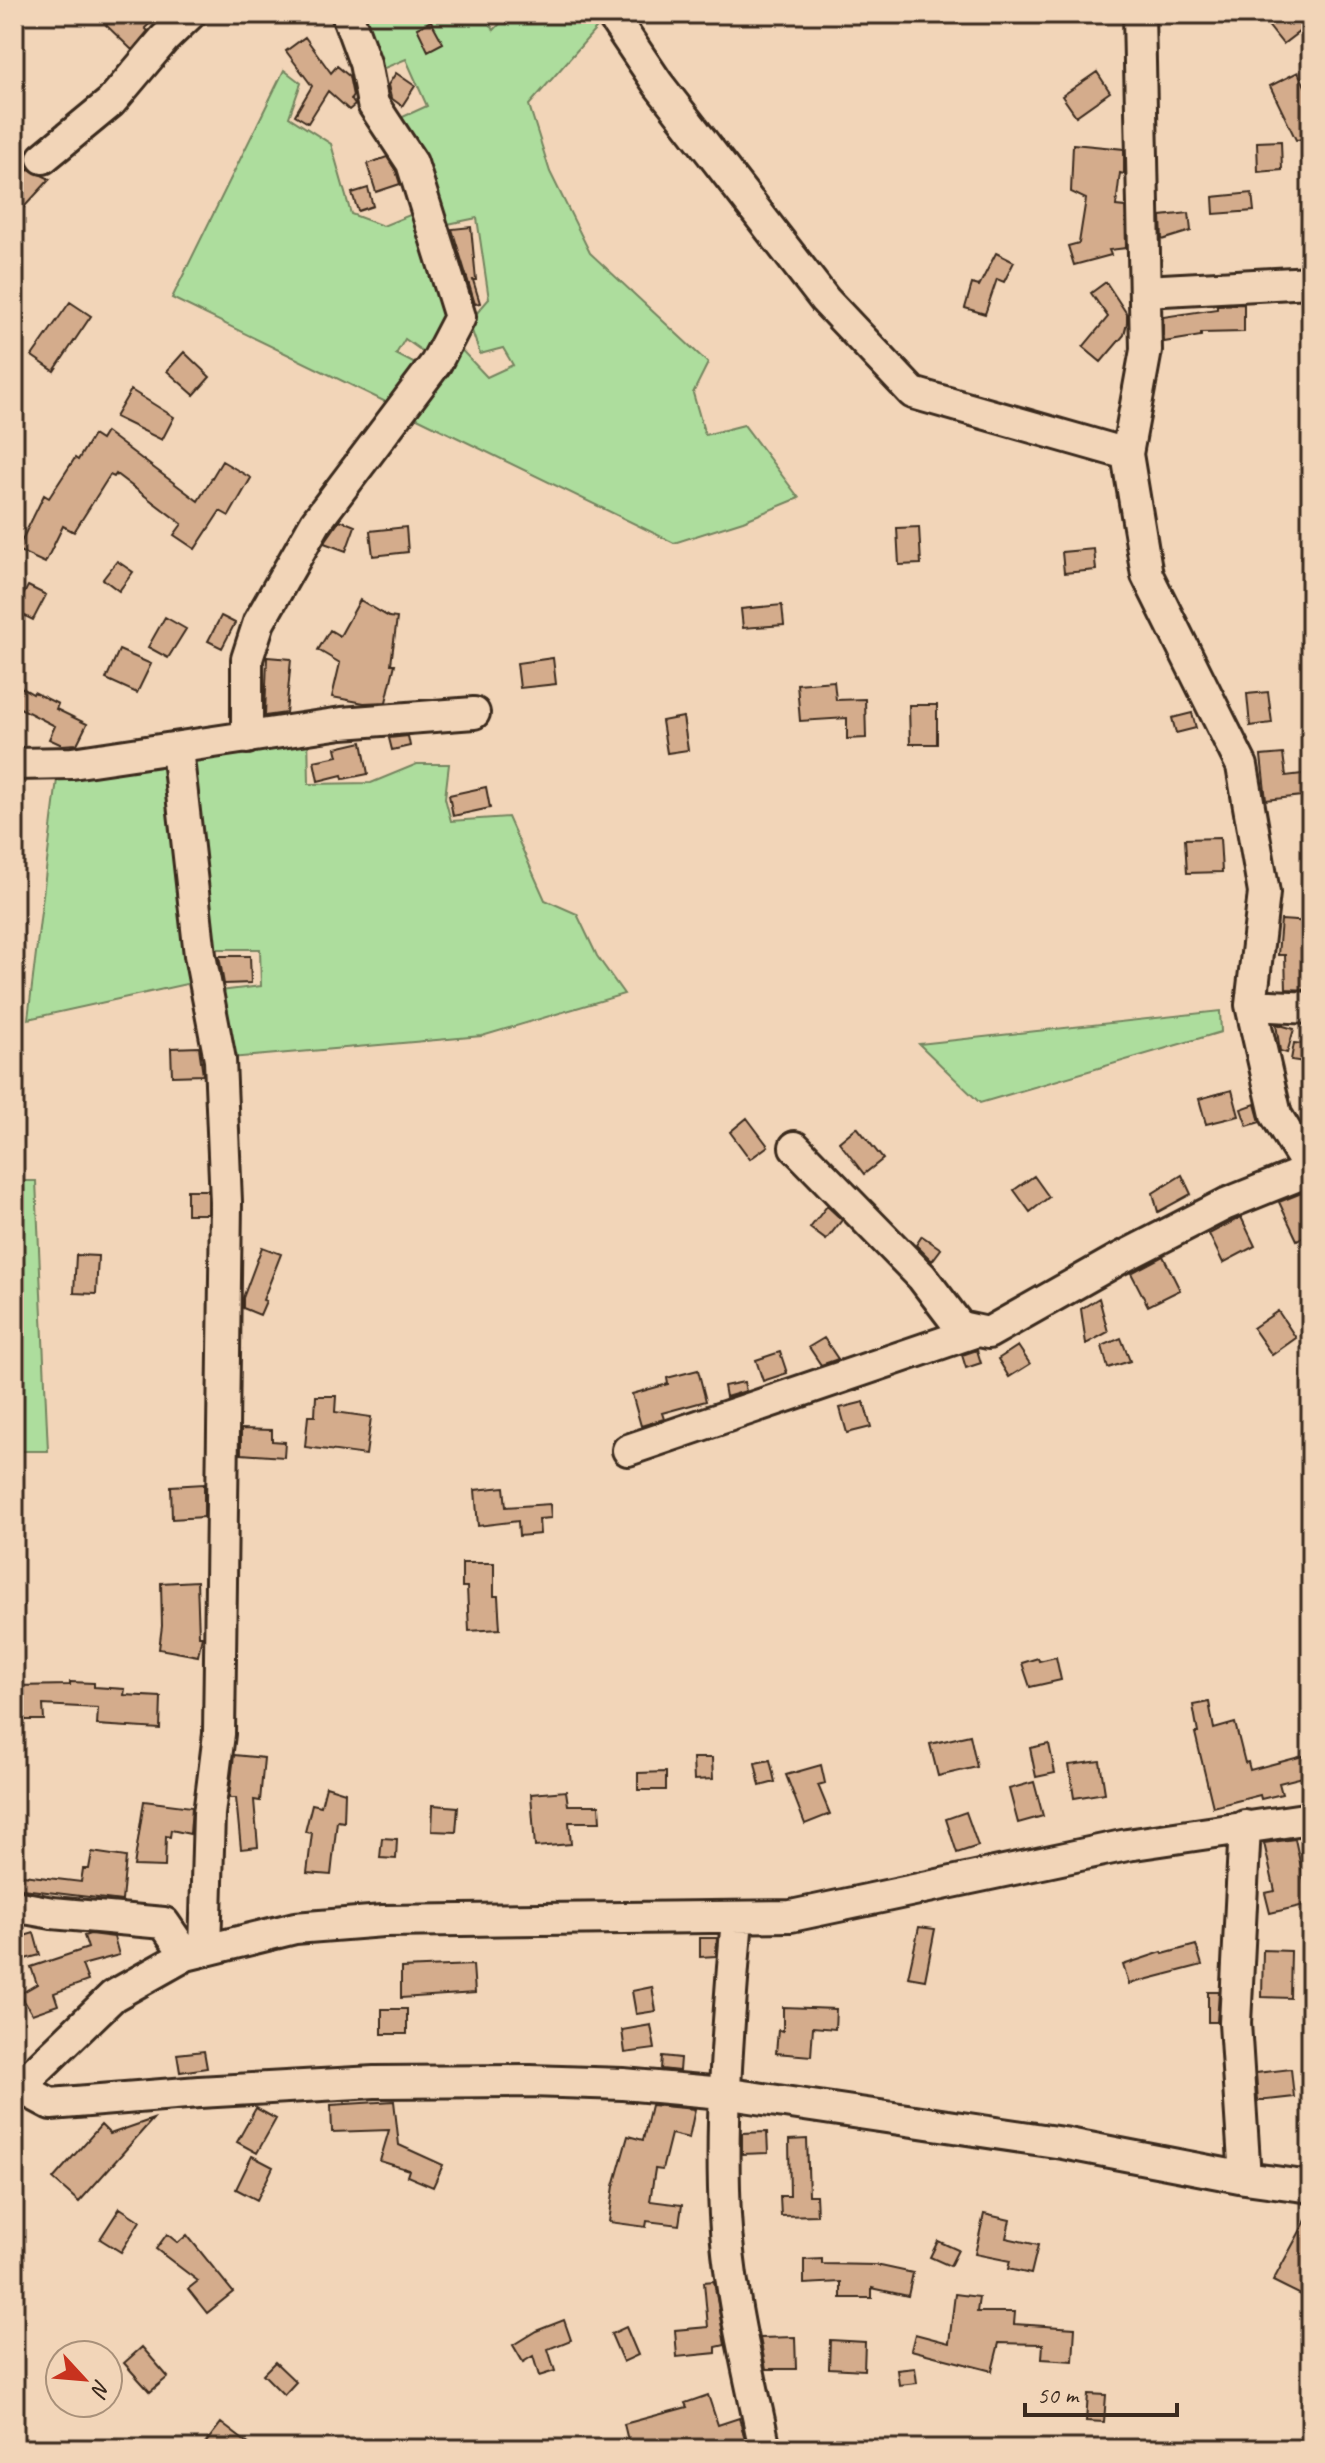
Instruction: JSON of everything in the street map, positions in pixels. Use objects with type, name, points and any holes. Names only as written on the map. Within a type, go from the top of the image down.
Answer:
[{"type":"street","points":[[43,158],[111,102],[164,39],[190,14]]},
{"type":"street","points":[[247,738],[247,659],[259,622],[316,522],[436,363],[460,317],[412,163],[373,104],[365,63],[347,14]]},
{"type":"street","points":[[611,14],[668,96],[825,300],[913,393],[1127,454]]},
{"type":"street","points":[[795,1147],[922,1277],[960,1327],[988,1333],[1117,1260],[1226,1204],[1310,1172],[1276,1115],[1251,1005],[1264,893],[1242,766],[1147,575],[1127,454],[1146,350],[1139,14]]},
{"type":"street","points":[[1145,291],[1311,282]]},
{"type":"street","points":[[14,764],[72,763],[342,723],[474,713]]},
{"type":"street","points":[[177,749],[200,955],[220,1060],[226,1202],[219,1734],[195,1952]]},
{"type":"street","points":[[1251,1005],[1311,1008]]},
{"type":"street","points":[[628,1450],[977,1331]]},
{"type":"street","points":[[1311,1818],[1127,1845],[791,1916],[383,1921],[295,1928],[195,1952],[113,1996],[16,2083],[51,2104],[374,2082],[623,2084],[723,2093],[1063,2143],[1245,2178],[1311,2187]]},
{"type":"street","points":[[1245,1826],[1235,2023],[1245,2178]]},
{"type":"street","points":[[14,1906],[52,1913],[164,1923],[195,1952]]},
{"type":"street","points":[[737,1918],[723,2093],[725,2217],[732,2285],[765,2449]]},
{"type":"green space","points":[[358,14],[484,14],[494,30],[509,14],[596,14],[602,22],[529,105],[550,172],[590,253],[708,363],[693,393],[705,435],[744,425],[799,498],[743,521],[674,543],[407,413],[455,343],[487,377],[513,365],[503,348],[480,354],[469,322],[489,299],[477,218],[438,226],[396,120],[427,106],[406,59],[375,72]]},
{"type":"green space","points":[[284,70],[301,83],[289,117],[331,144],[351,214],[383,226],[422,210],[451,324],[432,358],[405,339],[396,354],[425,369],[396,407],[172,298]]},
{"type":"green space","points":[[308,733],[309,784],[371,783],[417,764],[449,764],[445,798],[451,821],[508,817],[545,900],[577,914],[597,956],[624,994],[482,1036],[230,1058],[211,992],[261,986],[260,949],[206,949],[180,751]]},
{"type":"green space","points":[[174,753],[200,981],[28,1019],[58,771]]},
{"type":"green space","points":[[1220,1011],[1221,1032],[980,1103],[919,1044]]},
{"type":"green space","points":[[14,1181],[36,1181],[48,1451],[14,1451]]},
{"type":"building","points":[[116,14],[160,14],[145,28],[148,31],[132,50],[106,25]]},
{"type":"building","points":[[1280,14],[1299,14],[1308,25],[1283,44],[1267,24]]},
{"type":"building","points":[[431,21],[443,43],[428,51],[417,28]]},
{"type":"building","points":[[305,37],[331,73],[337,66],[349,76],[351,99],[355,105],[349,110],[328,91],[308,123],[295,115],[312,86],[286,51]]},
{"type":"building","points":[[1097,72],[1110,92],[1076,116],[1062,96]]},
{"type":"building","points":[[1298,72],[1311,98],[1311,138],[1296,140],[1270,86]]},
{"type":"building","points":[[396,73],[415,86],[402,106],[391,98],[388,85]]},
{"type":"building","points":[[1281,141],[1282,170],[1258,172],[1257,142]]},
{"type":"building","points":[[1073,144],[1124,149],[1124,174],[1120,173],[1116,206],[1125,207],[1126,248],[1109,250],[1111,255],[1074,265],[1068,246],[1079,243],[1086,199],[1071,192]]},
{"type":"building","points":[[387,157],[400,184],[376,192],[367,164]]},
{"type":"building","points":[[29,169],[50,179],[14,218],[14,186]]},
{"type":"building","points":[[368,188],[373,206],[358,211],[352,193]]},
{"type":"building","points":[[1252,193],[1254,211],[1214,214],[1213,197]]},
{"type":"building","points":[[1189,213],[1191,231],[1162,240],[1161,216]]},
{"type":"building","points":[[471,227],[476,280],[473,280],[480,303],[475,304],[452,229]]},
{"type":"building","points":[[996,253],[1014,262],[1004,282],[997,279],[985,314],[965,308],[972,284],[979,286]]},
{"type":"building","points":[[1106,282],[1127,314],[1127,323],[1124,335],[1101,362],[1083,347],[1108,317],[1091,293]]},
{"type":"building","points":[[70,302],[91,316],[54,371],[32,356]]},
{"type":"building","points":[[1244,304],[1244,332],[1201,333],[1201,336],[1164,342],[1163,317],[1217,309],[1217,305]]},
{"type":"building","points":[[184,352],[210,377],[194,395],[167,371]]},
{"type":"building","points":[[131,390],[174,417],[162,440],[115,417]]},
{"type":"building","points":[[106,432],[198,501],[222,461],[251,478],[229,516],[220,511],[195,549],[174,535],[182,524],[116,474],[114,477],[110,475],[74,532],[63,526],[45,563],[17,550],[44,495],[49,498],[93,435],[101,440]]},
{"type":"building","points":[[340,520],[355,526],[346,551],[324,543]]},
{"type":"building","points":[[406,527],[408,552],[373,556],[370,531]]},
{"type":"building","points":[[919,527],[921,564],[899,565],[897,528]]},
{"type":"building","points":[[1094,549],[1096,570],[1064,573],[1062,552]]},
{"type":"building","points":[[117,561],[133,572],[119,591],[103,579]]},
{"type":"building","points":[[28,586],[46,595],[33,620],[15,611]]},
{"type":"building","points":[[360,600],[389,617],[397,618],[391,664],[395,664],[386,702],[364,703],[332,697],[340,663],[318,650],[330,630],[340,636]]},
{"type":"building","points":[[782,605],[784,625],[743,628],[741,609]]},
{"type":"building","points":[[221,616],[235,623],[222,648],[208,641]]},
{"type":"building","points":[[165,617],[186,629],[168,658],[148,647]]},
{"type":"building","points":[[119,650],[151,664],[137,693],[106,679]]},
{"type":"building","points":[[267,657],[291,659],[286,713],[265,716]]},
{"type":"building","points":[[553,658],[556,684],[520,688],[517,663]]},
{"type":"building","points":[[834,681],[836,700],[865,699],[866,738],[847,739],[847,718],[800,721],[797,684]]},
{"type":"building","points":[[14,683],[58,704],[56,709],[87,724],[77,744],[62,745],[49,739],[55,726],[14,705]]},
{"type":"building","points":[[1268,692],[1272,723],[1250,726],[1247,694]]},
{"type":"building","points":[[909,705],[937,705],[937,744],[910,744]]},
{"type":"building","points":[[1192,713],[1196,728],[1176,733],[1172,718]]},
{"type":"building","points":[[683,717],[688,750],[667,753],[662,721]]},
{"type":"building","points":[[408,736],[410,746],[392,750],[389,738]]},
{"type":"building","points":[[362,742],[368,774],[343,779],[342,775],[318,781],[314,761],[338,756],[336,748]]},
{"type":"building","points":[[1283,754],[1286,776],[1311,773],[1311,795],[1266,800],[1261,756]]},
{"type":"building","points":[[486,787],[490,808],[453,816],[449,795]]},
{"type":"building","points":[[1220,838],[1222,872],[1187,873],[1185,839]]},
{"type":"building","points":[[1281,920],[1311,922],[1311,990],[1286,989],[1285,955],[1278,955]]},
{"type":"building","points":[[219,956],[250,956],[251,983],[224,984]]},
{"type":"building","points":[[1276,1024],[1294,1029],[1287,1053],[1280,1051]]},
{"type":"building","points":[[1294,1043],[1311,1045],[1311,1063],[1291,1060]]},
{"type":"building","points":[[199,1047],[203,1075],[172,1076],[171,1048]]},
{"type":"building","points":[[1232,1090],[1239,1116],[1206,1124],[1199,1099]]},
{"type":"building","points":[[1255,1104],[1260,1122],[1247,1126],[1241,1109]]},
{"type":"building","points":[[747,1118],[768,1146],[750,1159],[730,1132]]},
{"type":"building","points":[[857,1127],[883,1159],[864,1174],[839,1142]]},
{"type":"building","points":[[1182,1175],[1191,1194],[1158,1212],[1153,1193]]},
{"type":"building","points":[[1034,1176],[1049,1197],[1030,1212],[1014,1190]]},
{"type":"building","points":[[187,1190],[208,1190],[208,1214],[187,1214]]},
{"type":"building","points":[[1304,1192],[1311,1208],[1311,1232],[1297,1240],[1279,1202]]},
{"type":"building","points":[[827,1206],[842,1220],[826,1240],[810,1228]]},
{"type":"building","points":[[1241,1217],[1255,1246],[1223,1263],[1209,1234]]},
{"type":"building","points":[[922,1236],[941,1249],[932,1261],[916,1245]]},
{"type":"building","points":[[262,1247],[281,1254],[260,1315],[243,1308],[243,1298]]},
{"type":"building","points":[[76,1255],[98,1256],[96,1294],[74,1293]]},
{"type":"building","points":[[1163,1256],[1180,1290],[1148,1306],[1131,1273]]},
{"type":"building","points":[[1099,1298],[1108,1332],[1086,1344],[1081,1309]]},
{"type":"building","points":[[1278,1311],[1296,1338],[1272,1355],[1253,1328]]},
{"type":"building","points":[[824,1338],[838,1359],[821,1365],[809,1347]]},
{"type":"building","points":[[1121,1338],[1130,1361],[1108,1368],[1102,1346]]},
{"type":"building","points":[[1018,1346],[1030,1364],[1009,1377],[998,1359]]},
{"type":"building","points":[[977,1350],[981,1363],[966,1368],[962,1355]]},
{"type":"building","points":[[780,1352],[787,1373],[763,1381],[756,1360]]},
{"type":"building","points":[[698,1370],[706,1401],[662,1413],[664,1419],[641,1426],[632,1394],[668,1384],[667,1378]]},
{"type":"building","points":[[744,1382],[746,1391],[726,1397],[724,1386]]},
{"type":"building","points":[[316,1396],[336,1396],[335,1412],[371,1417],[366,1455],[305,1447],[308,1416],[315,1416]]},
{"type":"building","points":[[864,1402],[871,1427],[847,1433],[840,1408]]},
{"type":"building","points":[[241,1429],[272,1430],[272,1441],[285,1442],[284,1457],[241,1454]]},
{"type":"building","points":[[204,1484],[204,1517],[172,1519],[171,1486]]},
{"type":"building","points":[[504,1487],[506,1507],[550,1504],[551,1518],[539,1519],[540,1534],[519,1536],[518,1521],[478,1526],[475,1490]]},
{"type":"building","points":[[462,1563],[494,1563],[494,1596],[498,1596],[500,1629],[469,1631],[467,1587],[462,1587]]},
{"type":"building","points":[[197,1581],[199,1636],[202,1636],[198,1656],[159,1649],[161,1583]]},
{"type":"building","points":[[1056,1657],[1061,1680],[1030,1687],[1022,1663]]},
{"type":"building","points":[[70,1682],[125,1689],[124,1695],[161,1697],[160,1729],[97,1725],[98,1708],[43,1705],[44,1720],[14,1720],[14,1686],[70,1685]]},
{"type":"building","points":[[1209,1702],[1214,1729],[1235,1723],[1245,1763],[1248,1762],[1250,1770],[1303,1756],[1307,1776],[1279,1783],[1282,1794],[1261,1799],[1260,1795],[1213,1807],[1195,1733],[1198,1733],[1193,1705]]},
{"type":"building","points":[[970,1735],[977,1767],[938,1776],[930,1744]]},
{"type":"building","points":[[1049,1744],[1055,1773],[1036,1777],[1030,1748]]},
{"type":"building","points":[[234,1755],[264,1758],[260,1801],[254,1800],[258,1847],[241,1849],[236,1798],[229,1798]]},
{"type":"building","points":[[693,1758],[712,1758],[713,1779],[694,1780]]},
{"type":"building","points":[[770,1760],[775,1782],[760,1786],[755,1763]]},
{"type":"building","points":[[1100,1761],[1105,1793],[1074,1798],[1069,1765]]},
{"type":"building","points":[[821,1765],[825,1783],[818,1785],[830,1814],[805,1824],[786,1775]]},
{"type":"building","points":[[666,1772],[666,1790],[638,1790],[638,1773]]},
{"type":"building","points":[[1034,1782],[1043,1816],[1018,1823],[1009,1789]]},
{"type":"building","points":[[326,1786],[345,1792],[344,1822],[337,1821],[331,1875],[307,1873],[312,1833],[305,1832],[312,1804],[321,1806]]},
{"type":"building","points":[[566,1791],[568,1805],[599,1805],[600,1822],[569,1822],[571,1844],[535,1847],[531,1794]]},
{"type":"building","points":[[144,1801],[192,1807],[190,1834],[171,1830],[170,1837],[166,1836],[165,1867],[134,1866]]},
{"type":"building","points":[[433,1805],[458,1807],[456,1832],[432,1831]]},
{"type":"building","points":[[966,1812],[978,1846],[957,1853],[946,1819]]},
{"type":"building","points":[[382,1838],[397,1839],[396,1859],[380,1858]]},
{"type":"building","points":[[1295,1839],[1309,1904],[1270,1913],[1265,1893],[1275,1891],[1264,1843]]},
{"type":"building","points":[[92,1852],[126,1857],[122,1901],[14,1888],[14,1874],[81,1882],[83,1869],[89,1869]]},
{"type":"building","points":[[919,1927],[935,1929],[925,1980],[908,1977]]},
{"type":"building","points":[[34,1933],[40,1955],[14,1962],[14,1939]]},
{"type":"building","points":[[84,1936],[114,1937],[119,1955],[82,1965],[88,1981],[54,1993],[58,2005],[32,2014],[20,1994],[37,1984],[31,1967],[88,1948]]},
{"type":"building","points":[[700,1938],[717,1938],[716,1956],[700,1957]]},
{"type":"building","points":[[1196,1945],[1202,1965],[1129,1984],[1123,1965]]},
{"type":"building","points":[[1263,1950],[1291,1951],[1290,1998],[1262,1997]]},
{"type":"building","points":[[473,1965],[475,1993],[401,1998],[401,1968]]},
{"type":"building","points":[[652,1987],[656,2011],[636,2014],[632,1991]]},
{"type":"building","points":[[1208,1992],[1219,1992],[1217,2022],[1208,2022]]},
{"type":"building","points":[[783,2007],[836,2009],[835,2029],[813,2027],[811,2056],[776,2053],[778,2030],[783,2031]]},
{"type":"building","points":[[382,2009],[407,2009],[407,2034],[382,2034]]},
{"type":"building","points":[[651,2025],[655,2049],[625,2053],[622,2030]]},
{"type":"building","points":[[204,2051],[207,2068],[180,2072],[177,2054]]},
{"type":"building","points":[[662,2056],[680,2058],[679,2071],[661,2069]]},
{"type":"building","points":[[1291,2069],[1294,2097],[1258,2101],[1256,2073]]},
{"type":"building","points":[[394,2101],[399,2145],[443,2165],[433,2187],[407,2176],[409,2170],[380,2161],[389,2130],[332,2132],[331,2105]]},
{"type":"building","points":[[651,2105],[695,2109],[689,2138],[671,2134],[662,2170],[655,2169],[650,2201],[682,2205],[679,2225],[647,2221],[646,2227],[609,2222],[614,2186],[628,2136],[643,2140]]},
{"type":"building","points":[[256,2108],[276,2119],[257,2153],[237,2142]]},
{"type":"building","points":[[153,2119],[79,2202],[53,2179],[101,2125],[110,2134]]},
{"type":"building","points":[[767,2132],[768,2153],[742,2154],[742,2133]]},
{"type":"building","points":[[807,2139],[809,2195],[816,2195],[817,2215],[781,2216],[780,2196],[790,2196],[789,2140]]},
{"type":"building","points":[[252,2156],[273,2167],[257,2200],[236,2189]]},
{"type":"building","points":[[120,2208],[140,2221],[121,2252],[100,2239]]},
{"type":"building","points":[[1311,2211],[1311,2300],[1273,2281]]},
{"type":"building","points":[[984,2214],[1010,2220],[1006,2238],[1038,2245],[1031,2274],[1008,2269],[1010,2261],[975,2254]]},
{"type":"building","points":[[167,2234],[178,2243],[187,2235],[233,2292],[207,2313],[188,2289],[198,2281],[156,2249]]},
{"type":"building","points":[[938,2241],[958,2250],[950,2266],[930,2257]]},
{"type":"building","points":[[822,2259],[822,2264],[876,2265],[913,2273],[908,2296],[872,2288],[872,2298],[841,2298],[841,2282],[804,2284],[804,2260]]},
{"type":"building","points":[[714,2281],[725,2345],[716,2347],[716,2353],[677,2357],[675,2330],[708,2327],[704,2282]]},
{"type":"building","points":[[955,2294],[979,2297],[977,2312],[1015,2312],[1014,2324],[1075,2328],[1073,2361],[1042,2359],[1043,2344],[999,2343],[992,2371],[911,2350],[915,2334],[949,2343]]},
{"type":"building","points":[[564,2320],[571,2340],[548,2349],[555,2371],[539,2376],[533,2356],[523,2362],[513,2345],[536,2331]]},
{"type":"building","points":[[626,2327],[638,2355],[623,2362],[611,2334]]},
{"type":"building","points":[[795,2337],[796,2369],[766,2369],[760,2338]]},
{"type":"building","points":[[830,2340],[865,2342],[864,2370],[829,2368]]},
{"type":"building","points":[[142,2347],[168,2377],[150,2392],[124,2363]]},
{"type":"building","points":[[275,2362],[296,2382],[284,2395],[263,2374]]},
{"type":"building","points":[[915,2368],[917,2383],[899,2385],[897,2370]]},
{"type":"building","points":[[1088,2394],[1106,2395],[1104,2422],[1086,2421]]},
{"type":"building","points":[[708,2395],[718,2425],[739,2418],[745,2439],[713,2449],[670,2449],[669,2446],[630,2449],[624,2424],[687,2407],[685,2403]]},
{"type":"building","points":[[221,2423],[255,2449],[201,2449]]}]
